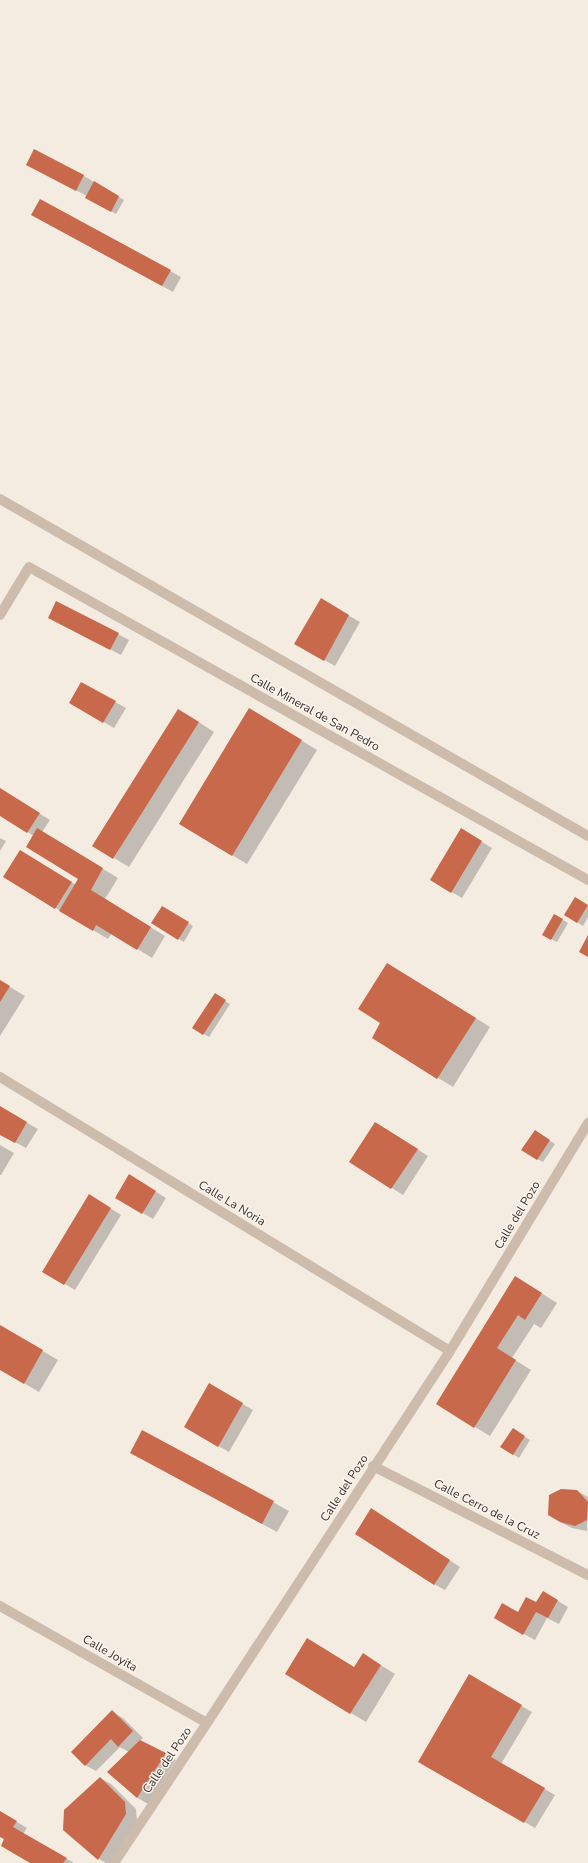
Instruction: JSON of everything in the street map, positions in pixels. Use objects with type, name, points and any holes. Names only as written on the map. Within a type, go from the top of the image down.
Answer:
[{"type":"street","points":[[0,499],[588,836]]},
{"type":"street","name":"Calle Mineral de San Pedro","points":[[0,615],[29,567],[588,880]]},
{"type":"street","name":"Calle La Noria","points":[[0,1077],[450,1351]]},
{"type":"street","name":"Calle del Pozo","points":[[114,1863],[207,1724],[450,1351],[588,1123]]},
{"type":"street","name":"Calle Cerro de la Cruz","points":[[374,1466],[588,1575]]},
{"type":"street","name":"Calle Joyita","points":[[0,1606],[207,1724]]},
{"type":"building","points":[[34,149],[84,175],[76,191],[26,165]]},
{"type":"building","points":[[94,181],[119,196],[111,212],[85,198]]},
{"type":"building","points":[[40,199],[171,270],[162,286],[31,215]]},
{"type":"building","points":[[321,598],[349,615],[324,661],[294,644]]},
{"type":"building","points":[[56,601],[119,633],[110,650],[48,618]]},
{"type":"building","points":[[81,682],[116,701],[103,723],[69,703]]},
{"type":"building","points":[[249,708],[302,740],[232,856],[179,824]]},
{"type":"building","points":[[178,709],[199,722],[113,859],[92,846]]},
{"type":"building","points":[[0,788],[40,813],[27,833],[0,816]]},
{"type":"building","points":[[37,828],[103,868],[91,890],[151,927],[137,950],[96,925],[93,931],[59,911],[78,879],[26,847]]},
{"type":"building","points":[[461,828],[482,841],[451,893],[430,880]]},
{"type":"building","points":[[20,850],[72,882],[55,909],[3,877]]},
{"type":"building","points":[[575,897],[588,905],[577,923],[564,915]]},
{"type":"building","points":[[162,906],[189,922],[178,940],[151,923]]},
{"type":"building","points":[[554,914],[563,919],[551,940],[542,935]]},
{"type":"building","points":[[588,935],[588,957],[579,952]]},
{"type":"building","points":[[387,963],[476,1018],[437,1079],[372,1038],[380,1023],[358,1009]]},
{"type":"building","points":[[0,980],[10,986],[0,1002]]},
{"type":"building","points":[[215,993],[226,1000],[203,1035],[192,1028]]},
{"type":"building","points":[[0,1106],[27,1122],[15,1143],[0,1135]]},
{"type":"building","points":[[375,1122],[418,1149],[391,1189],[349,1162]]},
{"type":"building","points":[[535,1130],[550,1140],[537,1160],[521,1150]]},
{"type":"building","points":[[129,1174],[156,1191],[142,1214],[115,1198]]},
{"type":"building","points":[[89,1194],[111,1208],[64,1285],[42,1272]]},
{"type":"building","points":[[515,1276],[542,1293],[525,1320],[518,1315],[497,1348],[516,1360],[474,1428],[436,1404]]},
{"type":"building","points":[[0,1325],[43,1350],[24,1384],[0,1370]]},
{"type":"building","points":[[209,1383],[243,1403],[218,1447],[184,1427]]},
{"type":"building","points":[[513,1428],[525,1436],[513,1455],[500,1447]]},
{"type":"building","points":[[142,1430],[274,1501],[262,1524],[130,1453]]},
{"type":"building","points":[[561,1489],[577,1490],[588,1502],[587,1520],[575,1526],[560,1522],[548,1515],[549,1495]]},
{"type":"building","points":[[371,1508],[450,1560],[434,1585],[355,1534]]},
{"type":"building","points":[[543,1591],[558,1600],[548,1618],[536,1612],[523,1635],[494,1618],[502,1603],[518,1612],[526,1597],[536,1602]]},
{"type":"building","points":[[307,1638],[354,1667],[363,1653],[381,1665],[350,1714],[285,1674]]},
{"type":"building","points":[[469,1674],[522,1705],[491,1757],[545,1788],[524,1823],[418,1762]]},
{"type":"building","points":[[112,1710],[133,1731],[118,1747],[111,1739],[85,1766],[71,1752]]},
{"type":"building","points":[[140,1740],[166,1753],[137,1798],[107,1772]]},
{"type":"building","points":[[100,1777],[125,1802],[126,1814],[98,1860],[63,1830],[64,1810]]},
{"type":"building","points":[[0,1811],[17,1821],[13,1827],[67,1858],[63,1863],[30,1863],[1,1846],[4,1839],[0,1837]]}]
